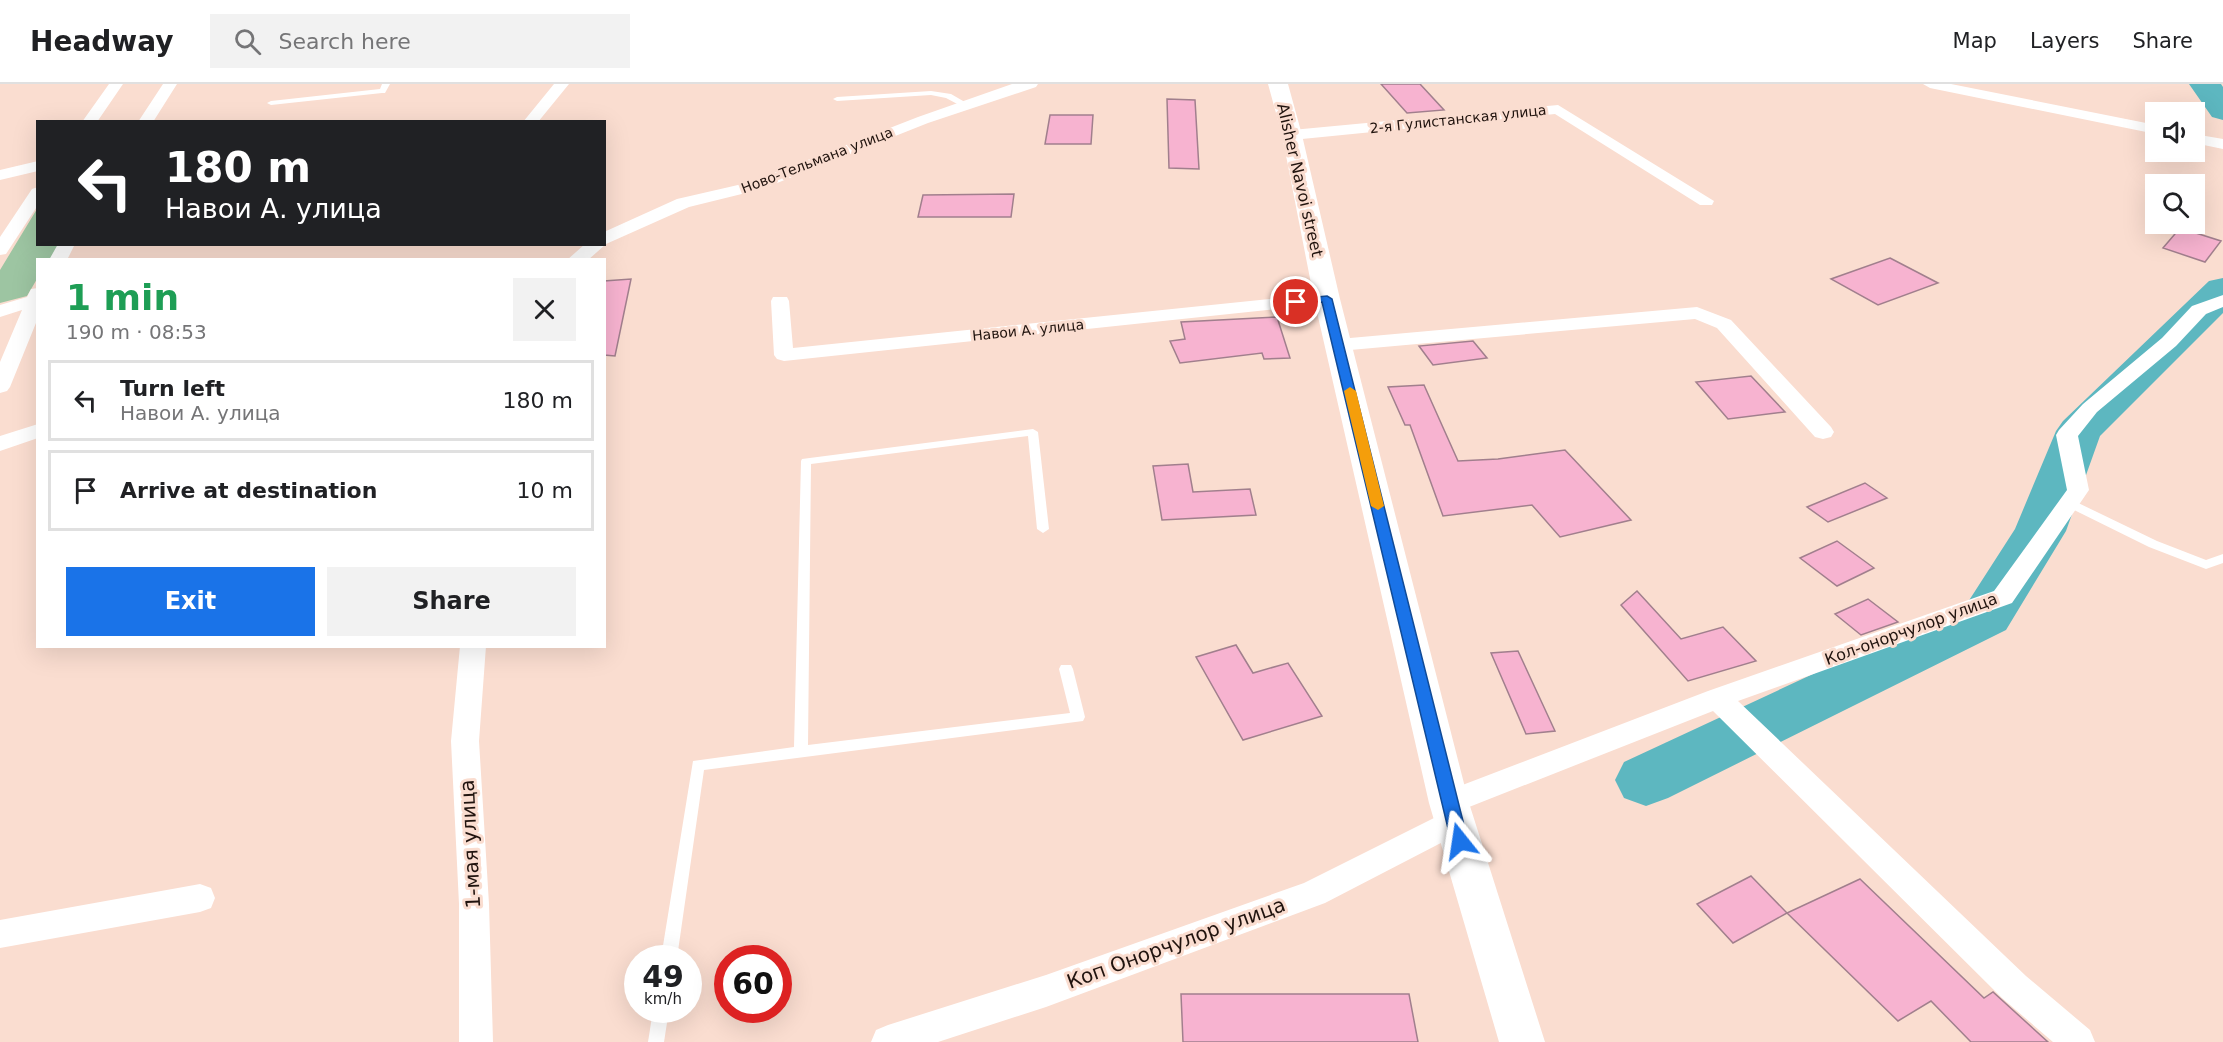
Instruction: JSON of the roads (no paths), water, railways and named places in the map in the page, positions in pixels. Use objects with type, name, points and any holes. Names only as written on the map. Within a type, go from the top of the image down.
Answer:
[{"type":"main road","name":"Alisher Navoi street","points":[[1278,84],[1292,135],[1327,299],[1452,813],[1522,1042]]},
{"type":"street","points":[[90,120],[116,84]]},
{"type":"street","points":[[147,120],[170,84]]},
{"type":"street","points":[[532,120],[562,84]]},
{"type":"street","name":"Ново-Тельмана улица","points":[[606,236],[683,203],[756,186],[966,105],[1031,84]]},
{"type":"street","points":[[1930,84],[2145,128]]},
{"type":"street","name":"2-я Гулистанская улица","points":[[1292,135],[1558,109],[1706,201]]},
{"type":"street","points":[[2205,140],[2223,144]]},
{"type":"street","points":[[0,175],[36,166]]},
{"type":"street","points":[[0,250],[36,195]]},
{"type":"street","name":"Ново-Тельмана улица","points":[[578,258],[593,246]]},
{"type":"street","points":[[0,310],[35,297]]},
{"type":"street","points":[[0,387],[35,297]]},
{"type":"street","name":"Навои А. улица","points":[[780,301],[784,355],[1327,299]]},
{"type":"street","name":"Кол-онорчулор улица","points":[[1452,813],[1717,698],[2003,597],[2078,490],[2067,435],[2090,408],[2169,342],[2199,310],[2223,301]]},
{"type":"street","points":[[1339,345],[1697,313],[1724,324],[1823,432]]},
{"type":"street","points":[[0,444],[36,431]]},
{"type":"street","name":"1-мая улица","points":[[473,648],[465,741],[474,904],[476,1042]]},
{"type":"street","points":[[1717,698],[2014,987],[2078,1042]]},
{"type":"street","name":"Коп Онорчулор улица","points":[[888,1042],[1046,991],[1314,893],[1452,813]]},
{"type":"street","points":[[0,934],[200,898]]},
{"type":"lane","points":[[270,103],[381,91],[386,84]]},
{"type":"lane","points":[[837,99],[931,93],[948,96],[966,105]]},
{"type":"lane","points":[[801,752],[806,461],[1033,432],[1043,529]]},
{"type":"lane","points":[[2070,503],[2153,544],[2206,565],[2223,558]]},
{"type":"lane","points":[[671,945],[698,765],[1078,717],[1066,669]]},
{"type":"lane","points":[[656,1042],[659,1023]]},
{"type":"waterway","points":[[2205,84],[2223,110]]},
{"type":"waterway","points":[[1646,780],[1987,616],[2040,531],[2079,431],[2223,290]]}]
